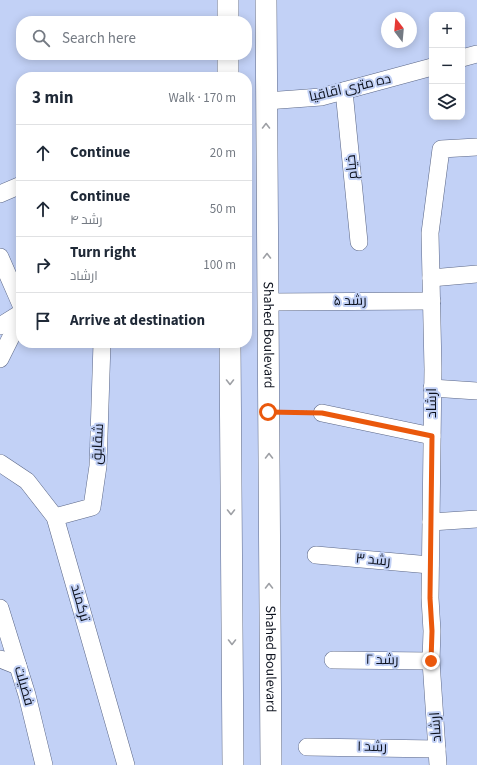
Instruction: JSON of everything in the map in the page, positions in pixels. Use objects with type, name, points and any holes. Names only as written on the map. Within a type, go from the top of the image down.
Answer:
[{"type":"main road","points":[[228,0],[228,16]]},
{"type":"main road","name":"Shahed Boulevard","points":[[266,0],[271,765]]},
{"type":"main road","points":[[228,60],[228,72]]},
{"type":"main road","points":[[230,348],[233,765]]},
{"type":"street","points":[[465,57],[477,54]]},
{"type":"street","name":"ده متری اقاقیا","points":[[266,101],[321,97],[429,68]]},
{"type":"street","name":"خیام","points":[[344,91],[359,242]]},
{"type":"street","name":"ارشاد","points":[[438,757],[431,661],[430,565],[432,301],[430,232],[441,149],[477,147]]},
{"type":"street","points":[[0,194],[16,187]]},
{"type":"street","points":[[0,257],[16,294]]},
{"type":"street","points":[[431,278],[477,274]]},
{"type":"street","name":"رشد ۵","points":[[268,302],[432,301]]},
{"type":"street","points":[[0,326],[16,316]]},
{"type":"street","points":[[0,359],[16,327]]},
{"type":"street","name":"شقایق","points":[[55,517],[92,507],[98,466],[102,348]]},
{"type":"street","points":[[432,388],[477,391]]},
{"type":"street","points":[[322,413],[432,436]]},
{"type":"street","name":"ترکمند","points":[[0,462],[27,481],[55,517],[126,765]]},
{"type":"street","points":[[431,522],[477,518]]},
{"type":"street","name":"رشد ۳","points":[[316,555],[430,565]]},
{"type":"street","name":"فضیلت","points":[[0,608],[18,666],[44,765]]},
{"type":"street","name":"رشد ۲","points":[[333,660],[431,661]]},
{"type":"street","points":[[1,661],[18,666]]},
{"type":"street","name":"رشد ۱","points":[[308,747],[438,757]]},
{"type":"path","points":[[268,412],[322,413]]},
{"type":"route","points":[[268,412],[322,413],[432,436],[430,598],[432,631],[431,661]]}]
